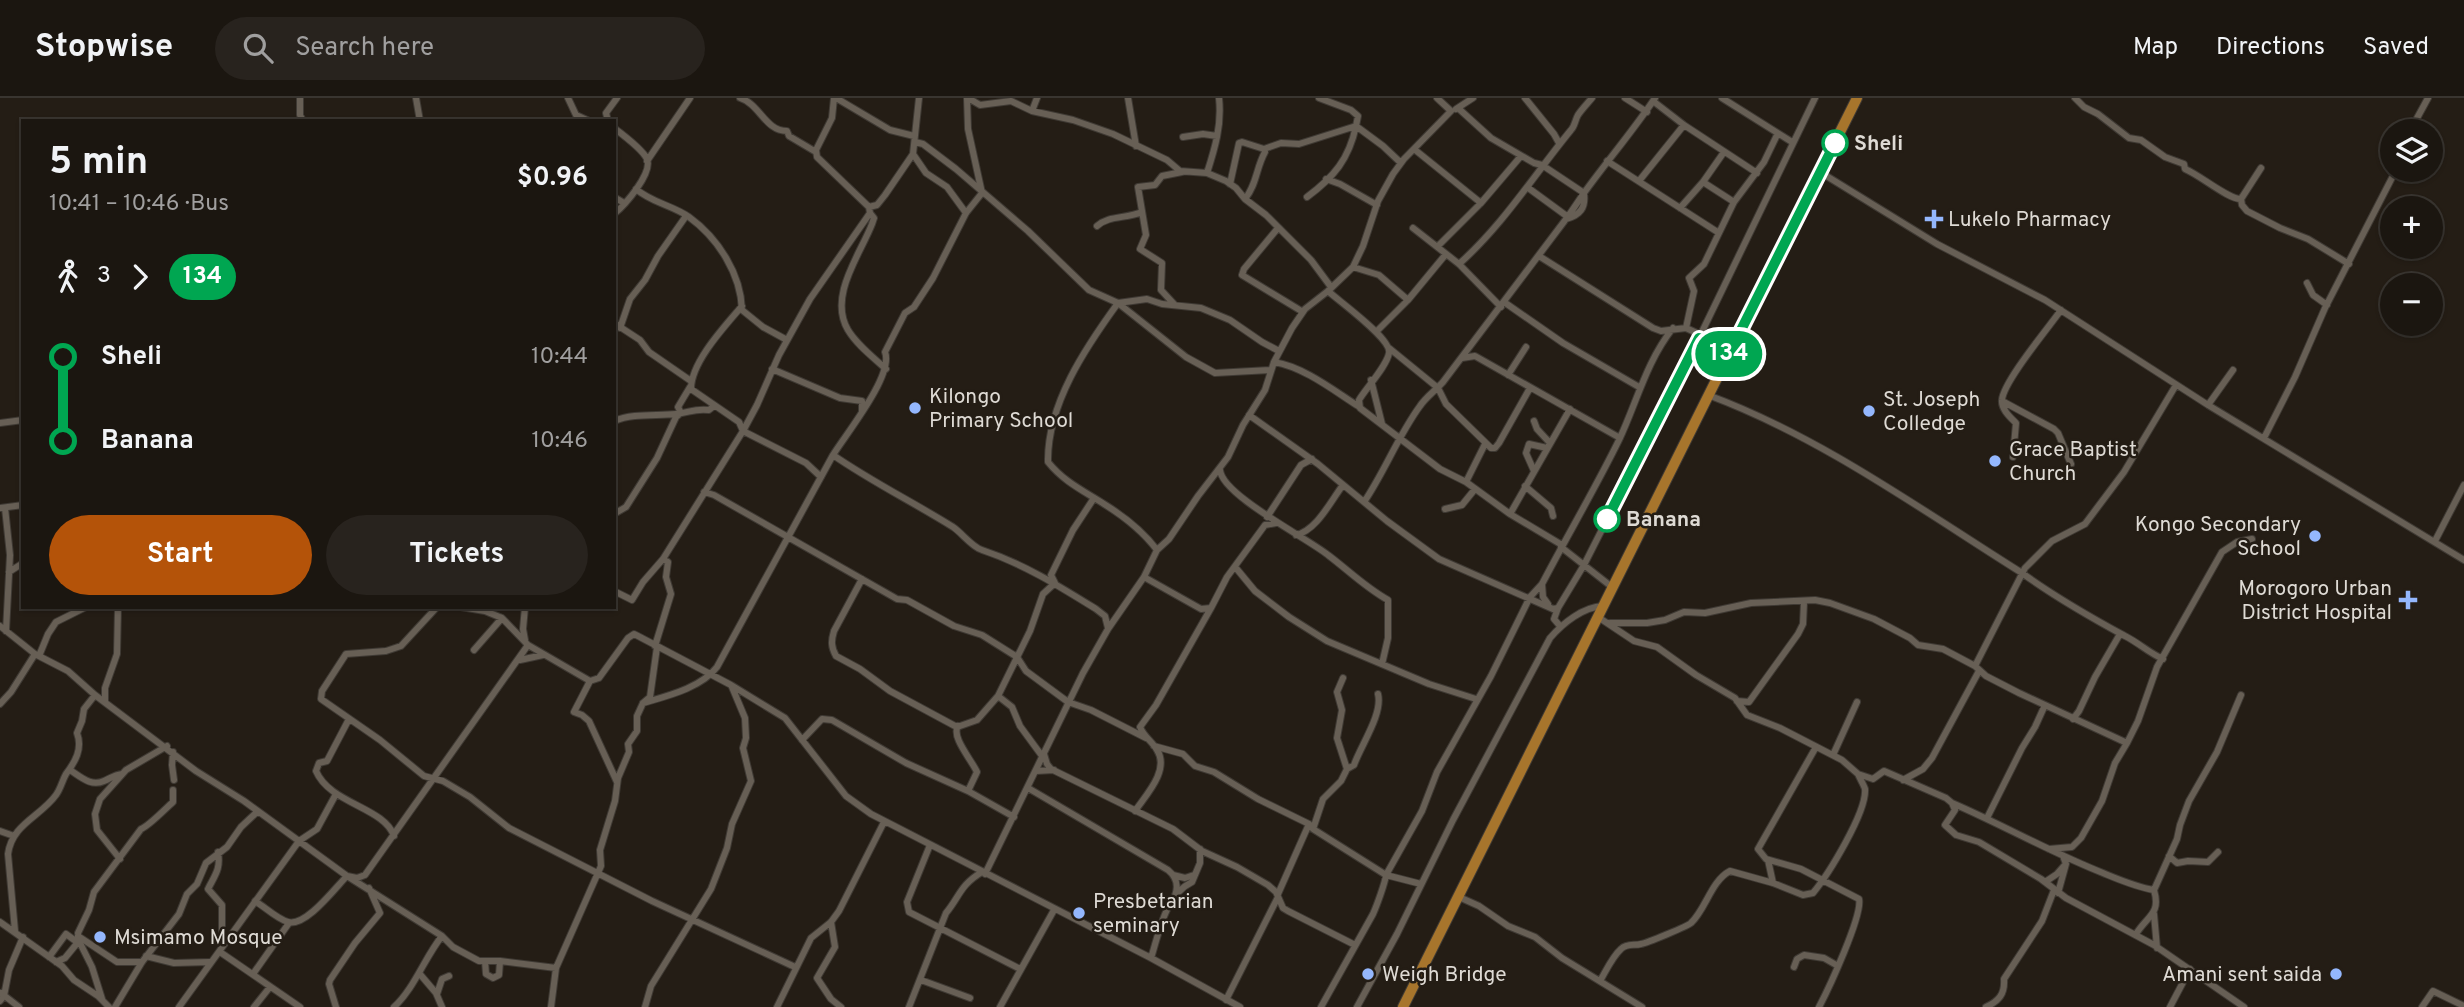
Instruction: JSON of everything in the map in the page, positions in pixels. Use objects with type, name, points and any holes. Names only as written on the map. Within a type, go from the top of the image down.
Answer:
[{"type":"highway","points":[[1402,1007],[1857,98]]},
{"type":"street","points":[[300,98],[302,119]]},
{"type":"street","points":[[416,98],[420,119]]},
{"type":"street","points":[[568,98],[574,113],[583,119]]},
{"type":"street","points":[[608,119],[607,113],[617,98]]},
{"type":"street","points":[[616,212],[636,189],[646,172],[647,161],[690,98]]},
{"type":"street","points":[[740,98],[750,100],[770,125],[780,131],[787,131],[789,136],[816,152]]},
{"type":"street","points":[[886,369],[849,333],[841,310],[850,271],[874,218],[870,210],[817,158],[816,152],[832,118],[835,98],[890,130],[914,139],[944,159],[1028,231],[1089,290],[1118,303],[1186,357],[1215,373],[1270,370]]},
{"type":"street","points":[[616,592],[632,600],[663,559],[743,431],[766,387],[772,369],[810,299],[870,210],[885,195],[913,154],[919,98]]},
{"type":"street","points":[[967,98],[980,105],[1008,100],[1032,111],[1107,131],[1167,160],[1183,172]]},
{"type":"street","points":[[643,703],[692,685],[717,667],[833,455],[854,421],[862,416],[886,369],[888,360],[885,352],[905,313],[914,307],[933,278],[967,214],[982,192],[968,129],[967,98]]},
{"type":"street","points":[[1032,111],[1037,98]]},
{"type":"street","points":[[1128,98],[1136,146]]},
{"type":"street","points":[[1207,173],[1221,117],[1219,98]]},
{"type":"street","points":[[1307,197],[1347,157],[1358,116],[1351,110],[1319,98]]},
{"type":"street","points":[[1364,502],[1420,405],[1438,388],[1567,218],[1582,210],[1586,203],[1584,193],[1542,165],[1491,138],[1437,98]]},
{"type":"street","points":[[909,1007],[945,915],[960,889],[983,873],[1014,817],[1068,702],[1108,629],[1144,577],[1157,550],[1169,539],[1198,496],[1220,470],[1268,385],[1270,370],[1278,352],[1303,312],[1353,267],[1377,205],[1401,163],[1455,109],[1473,98]]},
{"type":"street","points":[[1525,98],[1559,143]]},
{"type":"street","points":[[1459,264],[1496,227],[1559,143],[1573,129],[1577,117],[1591,98]]},
{"type":"street","points":[[1625,98],[1647,112]]},
{"type":"street","points":[[1722,98],[1777,135],[1793,142]]},
{"type":"street","points":[[1560,626],[1554,619],[1558,608],[1584,565],[1815,98]]},
{"type":"street","points":[[2076,98],[2084,107],[2098,114],[2129,138],[2146,143],[2165,157],[2185,164],[2185,169],[2201,176],[2235,200],[2241,199]]},
{"type":"street","points":[[2417,119],[2428,98]]},
{"type":"street","points":[[1584,193],[1647,112],[1654,99],[1684,125],[1757,173]]},
{"type":"street","points":[[1639,181],[1684,125]]},
{"type":"street","points":[[1230,184],[1239,143],[1264,149],[1281,143],[1299,144],[1356,126]]},
{"type":"street","points":[[1356,126],[1401,163]]},
{"type":"street","points":[[616,130],[644,155],[647,161]]},
{"type":"street","points":[[1183,137],[1203,134],[1217,136]]},
{"type":"street","points":[[1686,328],[1694,291],[1689,278],[1704,264],[1734,202],[1757,173],[1777,135]]},
{"type":"street","points":[[1245,199],[1256,183],[1257,168],[1264,149]]},
{"type":"street","points":[[1414,149],[1481,203]]},
{"type":"street","points":[[1680,208],[1724,152]]},
{"type":"street","points":[[913,154],[926,173],[947,187],[967,214]]},
{"type":"street","points":[[1438,246],[1481,203],[1521,156]]},
{"type":"street","points":[[1607,161],[1718,233]]},
{"type":"street","points":[[2261,168],[2241,199],[2247,211],[2308,239],[2349,264]]},
{"type":"street","points":[[1174,304],[1161,290],[1162,263],[1140,250],[1146,236],[1139,185],[1155,185],[1162,176],[1183,172],[1207,173],[1230,184],[1266,215],[1311,260],[1330,289],[1386,341],[1389,348],[1438,388],[1446,404],[1492,449],[1499,443],[1530,388]]},
{"type":"street","points":[[1820,172],[1937,244],[2061,310],[2208,405],[2464,559]]},
{"type":"street","points":[[1326,179],[1377,205]]},
{"type":"street","points":[[1703,182],[1734,202]]},
{"type":"street","points":[[2264,438],[2388,182]]},
{"type":"street","points":[[1527,187],[1567,218]]},
{"type":"street","points":[[636,189],[685,216],[718,246],[731,267],[741,294],[742,310],[763,327],[787,340],[786,342]]},
{"type":"street","points":[[616,198],[624,203]]},
{"type":"street","points":[[1097,226],[1106,219],[1129,218],[1142,212]]},
{"type":"street","points":[[685,216],[630,299],[617,325],[691,383]]},
{"type":"street","points":[[1278,228],[1242,275],[1303,312]]},
{"type":"street","points":[[1413,228],[1459,264],[1502,305],[1639,387]]},
{"type":"street","points":[[1376,332],[1408,300],[1446,254]]},
{"type":"street","points":[[1539,256],[1653,328],[1661,331],[1686,328],[1729,354]]},
{"type":"street","points":[[1353,267],[1379,275],[1408,300]]},
{"type":"street","points":[[2307,283],[2313,295],[2327,305]]},
{"type":"street","points":[[1149,300],[1161,290]]},
{"type":"street","points":[[1157,550],[1143,531],[1062,477],[1049,463],[1048,457],[1063,393],[1086,349],[1118,303],[1140,299],[1184,307],[1196,306],[1224,317],[1278,352],[1289,366]]},
{"type":"street","points":[[681,413],[678,407],[701,359],[742,306]]},
{"type":"street","points":[[2013,457],[2016,424],[2002,401],[2009,383],[2061,310]]},
{"type":"street","points":[[1321,1007],[1379,902],[1386,875],[1422,811],[1435,774],[1454,745],[1473,699],[1491,676],[1530,597],[1542,584],[1620,438],[1639,387],[1659,345],[1672,328]]},
{"type":"street","points":[[1470,345],[1475,356],[1620,438]]},
{"type":"street","points":[[1508,375],[1526,347]]},
{"type":"street","points":[[1360,408],[1359,400],[1387,358],[1389,348]]},
{"type":"street","points":[[1460,359],[1475,356]]},
{"type":"street","points":[[1274,362],[1307,375],[1360,408],[1440,469],[1466,482],[1510,514],[1562,546],[1612,587]]},
{"type":"street","points":[[772,369],[840,398],[862,401],[862,416]]},
{"type":"street","points":[[2208,405],[2234,370]]},
{"type":"street","points":[[1371,380],[1383,426]]},
{"type":"street","points":[[691,383],[691,389],[739,422],[743,431],[806,463],[821,477]]},
{"type":"street","points":[[1903,780],[1923,769],[1932,758],[2022,573],[2032,559],[2052,541],[2085,524],[2123,472],[2176,385]]},
{"type":"street","points":[[1707,395],[1745,409],[1837,456],[2046,590],[2163,659]]},
{"type":"street","points":[[2002,401],[2054,429],[2071,464]]},
{"type":"street","points":[[616,513],[626,507],[657,458],[676,416],[694,408],[709,410],[714,406]]},
{"type":"street","points":[[1510,514],[1570,409]]},
{"type":"street","points":[[616,421],[681,413]]},
{"type":"street","points":[[1249,415],[1312,459],[1439,559],[1553,609],[1558,608]]},
{"type":"street","points":[[0,423],[21,420]]},
{"type":"street","points":[[1534,421],[1549,446]]},
{"type":"street","points":[[1466,482],[1485,444]]},
{"type":"street","points":[[1534,471],[1526,453],[1529,444],[1549,446]]},
{"type":"street","points":[[833,455],[873,483],[951,526],[981,550],[1000,555],[1055,583],[1104,616],[1108,629]]},
{"type":"street","points":[[1135,811],[1159,774],[1158,751],[1141,731],[1142,722],[1156,705],[1227,577],[1265,525],[1267,515],[1301,465],[1312,459]]},
{"type":"street","points":[[1220,470],[1223,480],[1277,523],[1329,555],[1389,602],[1388,638],[1382,664]]},
{"type":"street","points":[[1296,535],[1307,531],[1343,485]]},
{"type":"street","points":[[2435,541],[2464,485]]},
{"type":"street","points":[[1525,486],[1551,508],[1553,516]]},
{"type":"street","points":[[1445,509],[1462,505],[1475,489]]},
{"type":"street","points":[[704,492],[715,495],[897,599],[907,600],[954,626],[982,635],[1017,657],[1026,671],[1068,702],[1091,710],[1146,738]]},
{"type":"street","points":[[1055,583],[1051,575],[1056,564],[1073,530],[1094,498]]},
{"type":"street","points":[[21,505],[2,508],[9,572],[3,629],[37,655],[68,671],[95,695],[197,771],[244,801],[347,876],[442,936],[453,947],[473,959],[555,968]]},
{"type":"street","points":[[1265,525],[1277,523]]},
{"type":"street","points":[[2049,849],[2072,847],[2081,838],[2102,801],[2115,763],[2138,721],[2157,667],[2179,624],[2222,552],[2237,542],[2252,539]]},
{"type":"street","points":[[551,1007],[555,968],[601,866],[600,850],[629,752],[628,744],[637,732],[637,716],[643,703],[650,697],[656,646],[671,594],[666,577],[668,562],[663,559]]},
{"type":"street","points":[[9,572],[21,564]]},
{"type":"street","points":[[1236,568],[1255,591],[1315,635],[1350,652],[1473,699]]},
{"type":"street","points":[[1144,577],[1201,609],[1210,608]]},
{"type":"street","points":[[862,579],[834,631],[831,640],[836,656],[860,669],[883,687],[958,726]]},
{"type":"street","points":[[968,791],[977,772],[955,731],[958,726],[977,720],[998,696],[1034,621],[1043,594],[1055,583]]},
{"type":"street","points":[[1542,584],[1549,606]]},
{"type":"street","points":[[1608,623],[1647,623],[1665,620],[1684,611],[1705,613],[1751,603],[1815,600],[1830,603],[1864,614],[1918,645],[1939,648],[2045,705],[2127,743]]},
{"type":"street","points":[[1737,701],[1749,702],[1798,634],[1803,623],[1804,602]]},
{"type":"street","points":[[66,617],[68,609]]},
{"type":"street","points":[[0,704],[37,655],[52,628],[61,619],[83,609]]},
{"type":"street","points":[[105,702],[105,688],[117,654],[118,609]]},
{"type":"street","points":[[435,609],[401,646],[386,651],[348,653],[342,658],[320,696],[328,705],[380,740],[424,776],[435,778],[470,797],[509,828],[652,901],[796,967]]},
{"type":"street","points":[[473,609],[502,618],[526,644],[590,681]]},
{"type":"street","points":[[347,876],[357,878],[365,875],[518,661],[526,644],[523,629],[525,609]]},
{"type":"street","points":[[1201,609],[1205,618]]},
{"type":"street","points":[[1357,1007],[1550,638],[1560,626],[1583,612],[1600,611],[1608,623],[1634,641],[1657,646],[1737,701],[1747,715],[1772,723],[1846,762],[1858,774],[1865,789],[1859,816],[1822,880],[1809,895],[1730,871],[1724,874],[1688,926],[1639,945],[1624,946],[1618,951],[1600,981]]},
{"type":"street","points":[[474,650],[502,618]]},
{"type":"street","points":[[2073,719],[2120,634]]},
{"type":"street","points":[[618,783],[589,721],[574,712],[590,681],[599,678],[631,635],[638,636],[732,685],[785,718],[846,796],[884,822],[1151,958],[1240,1007]]},
{"type":"street","points":[[518,661],[543,655]]},
{"type":"street","points":[[1343,678],[1337,692],[1342,709],[1337,738],[1347,769]]},
{"type":"street","points":[[645,1007],[651,986],[711,889],[727,848],[732,824],[751,781],[743,748],[746,718],[732,685]]},
{"type":"street","points":[[1226,1000],[1323,799],[1341,781],[1347,769],[1354,765],[1377,714],[1380,704],[1378,694]]},
{"type":"street","points":[[15,931],[8,854],[13,836],[57,794],[80,746],[76,733],[84,710],[95,695]]},
{"type":"street","points":[[2157,948],[2154,914],[2158,905],[2154,890],[2178,838],[2189,801],[2217,752],[2241,695]]},
{"type":"street","points":[[998,696],[1012,707],[1020,726],[1054,770],[1173,829],[1200,849],[1268,885],[1278,896],[1283,908],[1355,945]]},
{"type":"street","points":[[1833,755],[1857,702]]},
{"type":"street","points":[[1987,818],[2045,705]]},
{"type":"street","points":[[349,719],[327,761],[319,763],[316,771],[320,779],[336,794],[390,827],[400,827]]},
{"type":"street","points":[[803,740],[822,719],[828,719],[906,763],[968,791],[1014,817]]},
{"type":"street","points":[[1154,746],[1183,754],[1195,765],[1214,772],[1311,827],[1386,875],[1421,884]]},
{"type":"street","points":[[120,859],[97,830],[95,814],[100,799],[122,774],[167,747]]},
{"type":"street","points":[[1816,747],[1759,846],[1761,855],[1768,860],[1791,865],[1856,896],[1860,902],[1838,966],[1819,1007]]},
{"type":"street","points":[[173,752],[174,780]]},
{"type":"street","points":[[70,770],[93,783],[122,774]]},
{"type":"street","points":[[1036,771],[1054,770]]},
{"type":"street","points":[[1858,774],[1873,779],[1884,771],[2063,856],[2133,885],[2154,890]]},
{"type":"street","points":[[1028,788],[1156,861],[1173,875],[1188,878],[1195,874]]},
{"type":"street","points":[[56,962],[65,958],[78,940],[79,928],[89,910],[94,892],[141,829],[147,827],[153,818],[173,802],[173,790]]},
{"type":"street","points":[[179,1007],[299,841],[317,828],[336,794]]},
{"type":"street","points":[[1952,803],[1954,814],[1945,824],[1947,827],[1960,836],[1984,844],[2045,882],[2056,892],[2136,934],[2244,1007]]},
{"type":"street","points":[[115,1007],[144,959],[179,914],[187,894],[197,884],[206,863],[227,847],[241,827],[257,812]]},
{"type":"street","points":[[777,1007],[811,938],[831,922],[884,822]]},
{"type":"street","points":[[390,827],[394,836]]},
{"type":"street","points":[[0,831],[13,836]]},
{"type":"street","points":[[929,845],[906,905],[909,912],[1020,968]]},
{"type":"street","points":[[1171,903],[1184,886],[1192,882],[1200,863],[1200,849]]},
{"type":"street","points":[[208,889],[218,873],[218,852]]},
{"type":"street","points":[[2169,856],[2177,863],[2208,862],[2218,852]]},
{"type":"street","points":[[1986,1007],[2001,997],[2005,988],[2004,979],[2042,921],[2066,864],[2063,856]]},
{"type":"street","points":[[1200,863],[1208,858],[1216,858]]},
{"type":"street","points":[[1768,860],[1773,883]]},
{"type":"street","points":[[2045,882],[2066,864]]},
{"type":"street","points":[[336,1007],[330,980],[380,913],[367,887],[365,875]]},
{"type":"street","points":[[1151,958],[1177,893],[1173,875]]},
{"type":"street","points":[[256,901],[289,923],[300,922],[310,916],[347,876]]},
{"type":"street","points":[[192,889],[208,889],[222,905],[222,939],[230,937]]},
{"type":"street","points":[[1458,897],[1479,906],[1508,926],[1535,937],[1562,958],[1642,1007]]},
{"type":"street","points":[[1000,1007],[1054,910]]},
{"type":"street","points":[[2136,934],[2154,914]]},
{"type":"street","points":[[0,922],[56,962],[109,1007]]},
{"type":"street","points":[[831,922],[835,947],[817,978],[831,999],[841,1007]]},
{"type":"street","points":[[253,974],[289,923]]},
{"type":"street","points":[[49,957],[66,934],[117,962],[144,959],[174,963],[210,962]]},
{"type":"street","points":[[397,1006],[442,936]]},
{"type":"street","points":[[19,1007],[1,997],[23,937]]},
{"type":"street","points":[[78,940],[92,967],[102,999]]},
{"type":"street","points":[[220,952],[299,1007]]},
{"type":"street","points":[[1794,967],[1797,959],[1804,955],[1824,958],[1838,966]]},
{"type":"street","points":[[485,961],[486,974],[493,978],[499,975],[500,961]]},
{"type":"street","points":[[2170,1007],[2190,969]]},
{"type":"street","points":[[419,973],[437,994],[442,1007]]},
{"type":"street","points":[[437,994],[442,979],[449,976]]},
{"type":"street","points":[[921,980],[970,998]]},
{"type":"street","points":[[254,1007],[270,987]]},
{"type":"street","points":[[2422,1007],[2433,991],[2464,1006]]},
{"type":"bus line","name":"134","points":[[1607,519],[1699,338],[1729,354],[1835,143]]},
{"type":"place","name":"Sheli","points":[[1835,143]]},
{"type":"place","name":"Lukelo Pharmacy","points":[[1934,219]]},
{"type":"place","name":"Kilongo Primary School","points":[[915,408]]},
{"type":"place","name":"St. Joseph Colledge","points":[[1869,411]]},
{"type":"place","name":"Grace Baptist Church","points":[[1995,461]]},
{"type":"place","name":"Banana","points":[[1607,519]]},
{"type":"place","name":"Kongo Secondary School","points":[[2315,536]]},
{"type":"place","name":"Morogoro Urban District Hospital","points":[[2408,600]]},
{"type":"place","name":"Presbetarian seminary","points":[[1079,913]]},
{"type":"place","name":"Msimamo Mosque","points":[[100,937]]},
{"type":"place","name":"Weigh Bridge","points":[[1368,974]]},
{"type":"place","name":"Amani sent saida","points":[[2336,974]]}]
